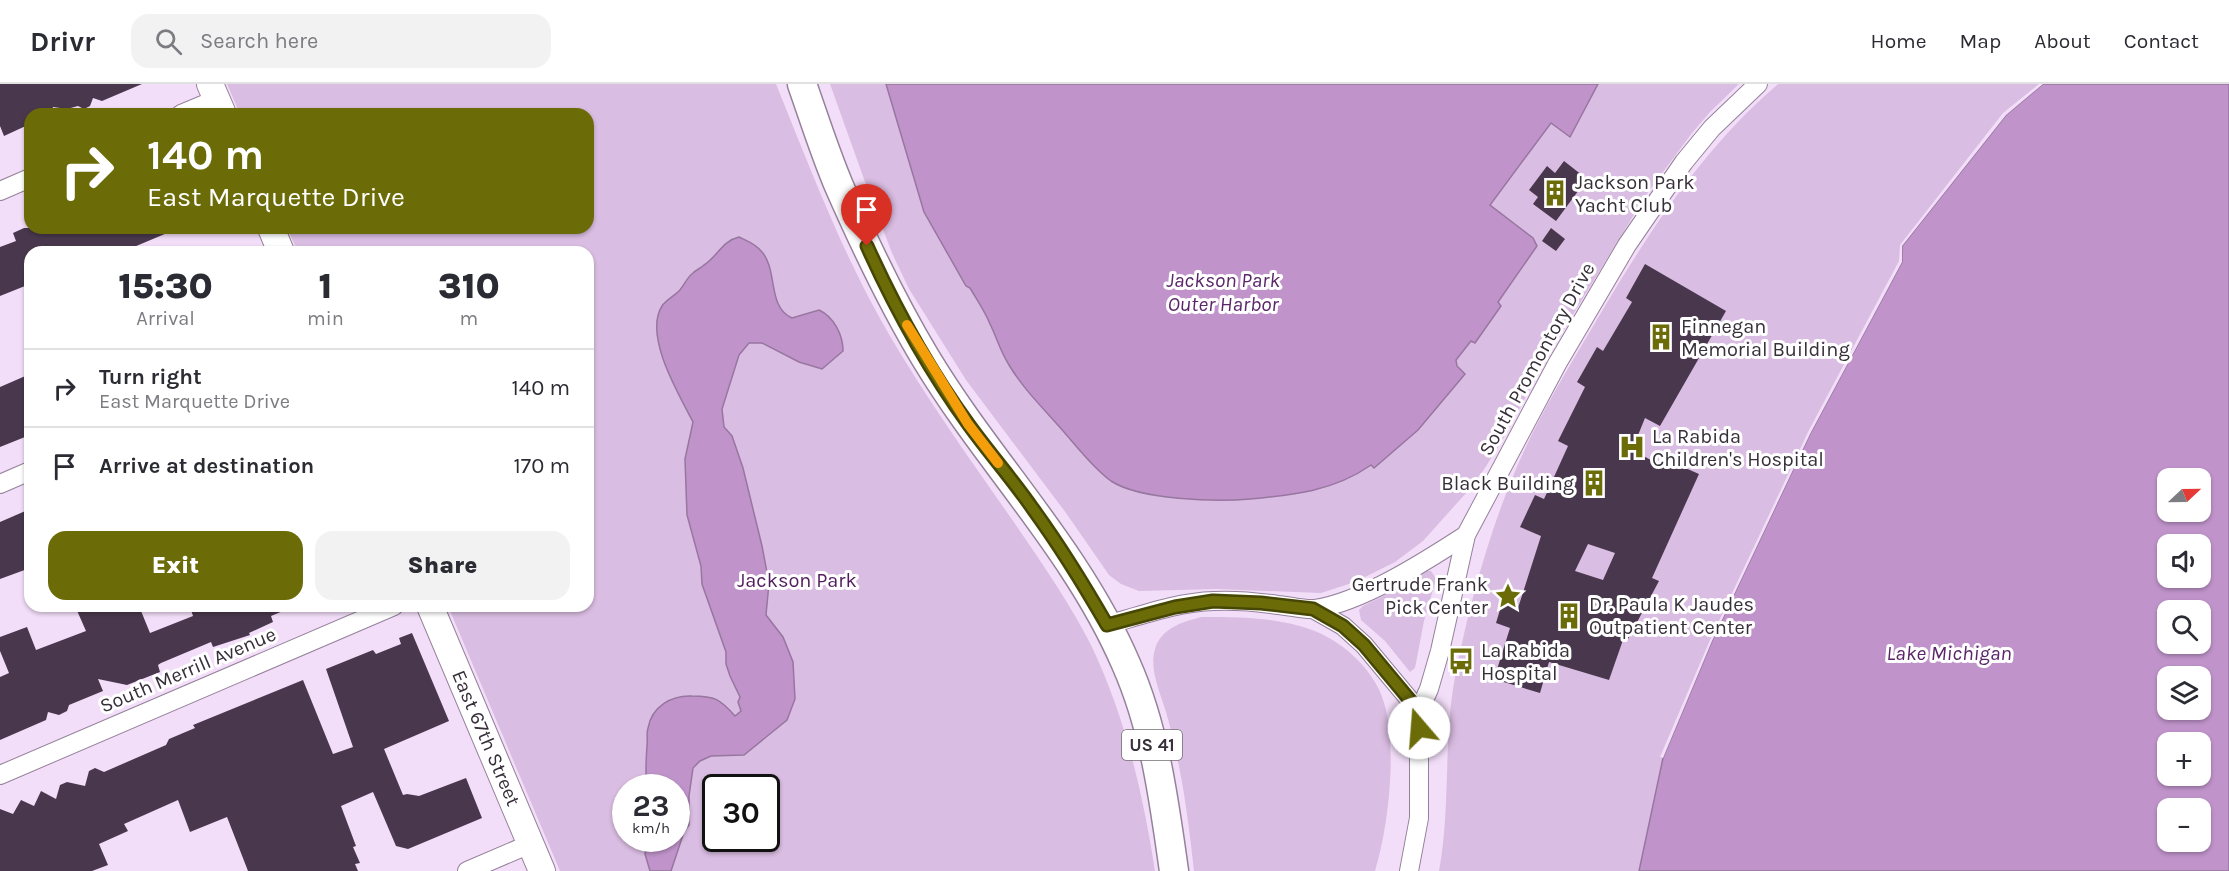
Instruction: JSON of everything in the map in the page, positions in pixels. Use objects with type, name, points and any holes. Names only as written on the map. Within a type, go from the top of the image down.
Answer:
[{"type":"main road","name":"US 41","points":[[802,84],[838,184],[891,298],[968,424],[1060,548],[1107,625],[1127,665],[1148,727],[1163,792],[1174,871]]},
{"type":"street","name":"South Promontory Drive","points":[[1409,871],[1419,818],[1419,711],[1429,689],[1440,651],[1466,535],[1557,364],[1627,245],[1684,162],[1712,128],[1758,84]]},
{"type":"street","points":[[195,108],[217,99]]},
{"type":"street","points":[[0,191],[24,181]]},
{"type":"street","points":[[0,484],[24,474]]},
{"type":"street","points":[[1107,625],[1175,607],[1213,601],[1261,603],[1313,609],[1340,602],[1373,588],[1419,565],[1466,535]]},
{"type":"street","points":[[1313,609],[1343,626],[1364,645],[1419,711]]},
{"type":"street","name":"South Merrill Avenue","points":[[0,775],[380,612]]},
{"type":"street","name":"East 67th Street","points":[[433,612],[542,871]]},
{"type":"street","points":[[467,871],[530,844]]},
{"type":"green space","name":"Jackson Park","points":[[227,84],[776,84],[815,180],[873,306],[933,405],[1053,580],[1091,645],[1114,699],[1131,755],[1145,813],[1155,871],[560,871],[451,612],[594,612],[594,246],[295,246],[290,234],[594,234],[594,108],[237,108]]},
{"type":"green space","name":"Jackson Park Outer Harbor","points":[[830,84],[1739,84],[1692,133],[1646,195],[1549,354],[1506,434],[1467,492],[1423,541],[1395,562],[1355,582],[1321,593],[1216,589],[1139,591],[1121,584],[1109,575],[1066,513],[966,380],[909,289],[892,253]]},
{"type":"green space","points":[[1778,84],[2043,84],[1902,262],[1663,758],[1639,871],[1439,871],[1445,823],[1449,725],[1455,677],[1486,553],[1502,504],[1521,458],[1569,367],[1626,271],[1664,213],[1728,132]]},
{"type":"green space","points":[[1425,571],[1431,571],[1435,577],[1435,583],[1424,621],[1415,668],[1410,672],[1385,641],[1361,620],[1359,610]]},
{"type":"green space","points":[[1202,617],[1271,620],[1323,634],[1352,655],[1376,683],[1386,712],[1391,757],[1388,807],[1375,871],[1194,871],[1181,779],[1170,725],[1153,664],[1155,649],[1162,636],[1181,623]]},
{"type":"water","name":"Jackson Park Outer Harbor","points":[[886,84],[1598,84],[1570,137],[1551,123],[1490,205],[1533,238],[1537,246],[1498,302],[1501,306],[1475,343],[1471,341],[1456,360],[1457,366],[1465,374],[1418,430],[1374,468],[1371,465],[1343,481],[1282,496],[1218,500],[1159,496],[1124,487],[1111,481],[1086,458],[1028,391],[1006,360],[988,319],[970,288],[966,286],[924,212]]},
{"type":"water","name":"Lake Michigan","points":[[2043,84],[2229,84],[2229,871],[1639,871],[1663,758],[1712,641],[1810,434],[1902,262],[1902,246],[2006,115]]},
{"type":"water","points":[[739,237],[762,252],[770,268],[779,306],[784,313],[792,318],[819,310],[824,313],[839,333],[843,351],[822,369],[799,362],[762,343],[749,343],[739,355],[722,409],[724,427],[732,436],[743,468],[769,583],[766,615],[783,637],[793,662],[795,699],[787,720],[744,755],[711,756],[700,761],[693,768],[690,789],[690,774],[646,774],[647,732],[650,720],[664,703],[685,696],[716,700],[735,716],[741,711],[738,702],[740,697],[730,676],[726,664],[726,652],[702,584],[701,566],[687,515],[685,459],[693,422],[672,382],[660,349],[657,319],[662,306],[679,291],[691,275],[733,239]]},
{"type":"water","points":[[645,852],[677,852],[671,871],[650,871]]},
{"type":"pier","points":[[2039,84],[2043,84],[2006,115],[1902,246],[1902,262],[1810,434],[1712,641],[1663,758],[1660,757],[1710,640],[1808,432],[1899,261],[1900,245],[2003,113]]},
{"type":"building","points":[[0,84],[142,84],[102,101],[93,98],[90,106],[86,108],[78,106],[24,108],[24,127],[4,136],[0,126]]},
{"type":"building","name":"Jackson Park Yacht Club","points":[[1564,161],[1587,179],[1556,221],[1533,204],[1538,197],[1529,190],[1547,166],[1555,173]]},
{"type":"building","points":[[24,228],[24,234],[165,234],[136,246],[24,246],[24,286],[0,296],[0,247],[16,241],[13,233]]},
{"type":"building","points":[[1551,228],[1565,239],[1556,251],[1542,241]]},
{"type":"building","points":[[1645,264],[1726,311],[1660,426],[1645,418],[1632,450],[1664,467],[1667,460],[1699,474],[1652,578],[1659,581],[1627,641],[1623,640],[1609,680],[1549,662],[1540,693],[1494,679],[1510,628],[1496,623],[1502,603],[1518,608],[1541,536],[1520,527],[1535,495],[1544,499],[1568,446],[1558,441],[1585,387],[1577,382],[1597,347],[1603,351],[1632,302],[1626,298]],"holes":[[[1588,544],[1615,553],[1603,580],[1575,571]]]},
{"type":"building","points":[[24,377],[24,437],[0,447],[0,387]]},
{"type":"building","points":[[24,512],[24,570],[0,579],[0,522]]},
{"type":"building","points":[[78,612],[141,612],[150,633],[193,616],[192,612],[281,612],[271,616],[273,622],[249,633],[250,635],[213,647],[211,642],[161,663],[158,665],[160,672],[127,685],[98,679],[103,691],[69,705],[67,711],[59,715],[48,712],[46,720],[0,740],[0,677],[9,673],[0,651],[0,637],[27,627],[36,650],[86,631]]},
{"type":"building","points":[[412,633],[449,721],[384,749],[403,795],[419,796],[466,778],[482,818],[408,849],[396,846],[373,792],[341,806],[356,846],[353,847],[360,863],[355,864],[358,871],[248,871],[227,817],[190,832],[178,800],[124,824],[128,831],[99,844],[108,865],[92,871],[0,871],[0,809],[13,814],[21,800],[34,806],[41,791],[56,799],[60,785],[67,782],[85,786],[89,771],[95,768],[104,772],[166,745],[169,739],[195,728],[193,725],[303,680],[333,754],[353,747],[326,669],[373,650],[376,654],[401,644],[399,638]]},
{"type":"slow traffic","points":[[907,325],[968,424],[998,463]]},
{"type":"place","name":"Jackson Park Yacht Club","points":[[1555,193]]},
{"type":"place","name":"Finnegan Memorial Building","points":[[1661,337]]},
{"type":"place","name":"La Rabida Children's Hospital","points":[[1632,447]]},
{"type":"place","name":"Black Building","points":[[1594,483]]},
{"type":"place","name":"Gertrude Frank Pick Center","points":[[1508,596]]},
{"type":"place","name":"Dr. Paula K Jaudes Outpatient Center","points":[[1569,616]]},
{"type":"place","name":"La Rabida Hospital","points":[[1461,661]]},
{"type":"route","points":[[867,246],[885,287],[926,358],[968,424],[1034,509],[1074,567],[1107,625],[1175,607],[1213,601],[1261,603],[1313,609],[1343,626],[1381,664],[1419,711],[1419,728]]}]
